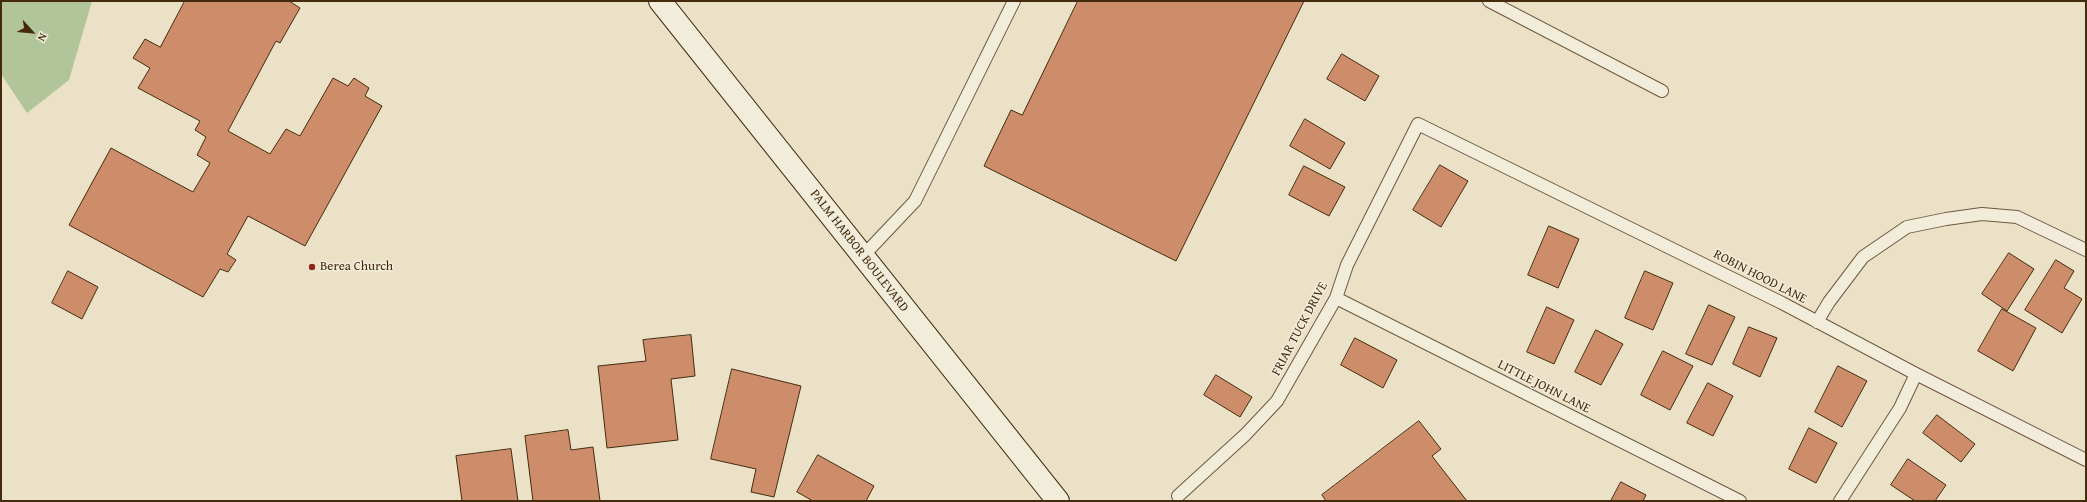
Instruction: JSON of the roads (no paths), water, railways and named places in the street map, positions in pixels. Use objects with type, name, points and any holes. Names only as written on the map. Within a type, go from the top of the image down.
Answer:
[{"type":"main road","name":"PALM HARBOR BOULEVARD","points":[[660,1],[1058,501]]},
{"type":"lane","points":[[863,256],[914,201],[1014,1]]},
{"type":"lane","points":[[1489,1],[1662,92]]},
{"type":"lane","name":"FRIAR TUCK DRIVE","points":[[1178,496],[1245,435],[1277,401],[1336,298],[1347,265],[1418,124]]},
{"type":"lane","name":"ROBIN HOOD LANE","points":[[1418,124],[1782,303],[1916,374],[2086,460]]},
{"type":"lane","points":[[1817,322],[1829,302],[1863,257],[1907,227],[1946,219],[1982,214],[2017,217],[2086,250]]},
{"type":"lane","name":"LITTLE JOHN LANE","points":[[1336,298],[1740,501]]},
{"type":"lane","points":[[1840,501],[1900,408],[1916,374]]},
{"type":"place","name":"Berea Church","points":[[312,267]]}]
